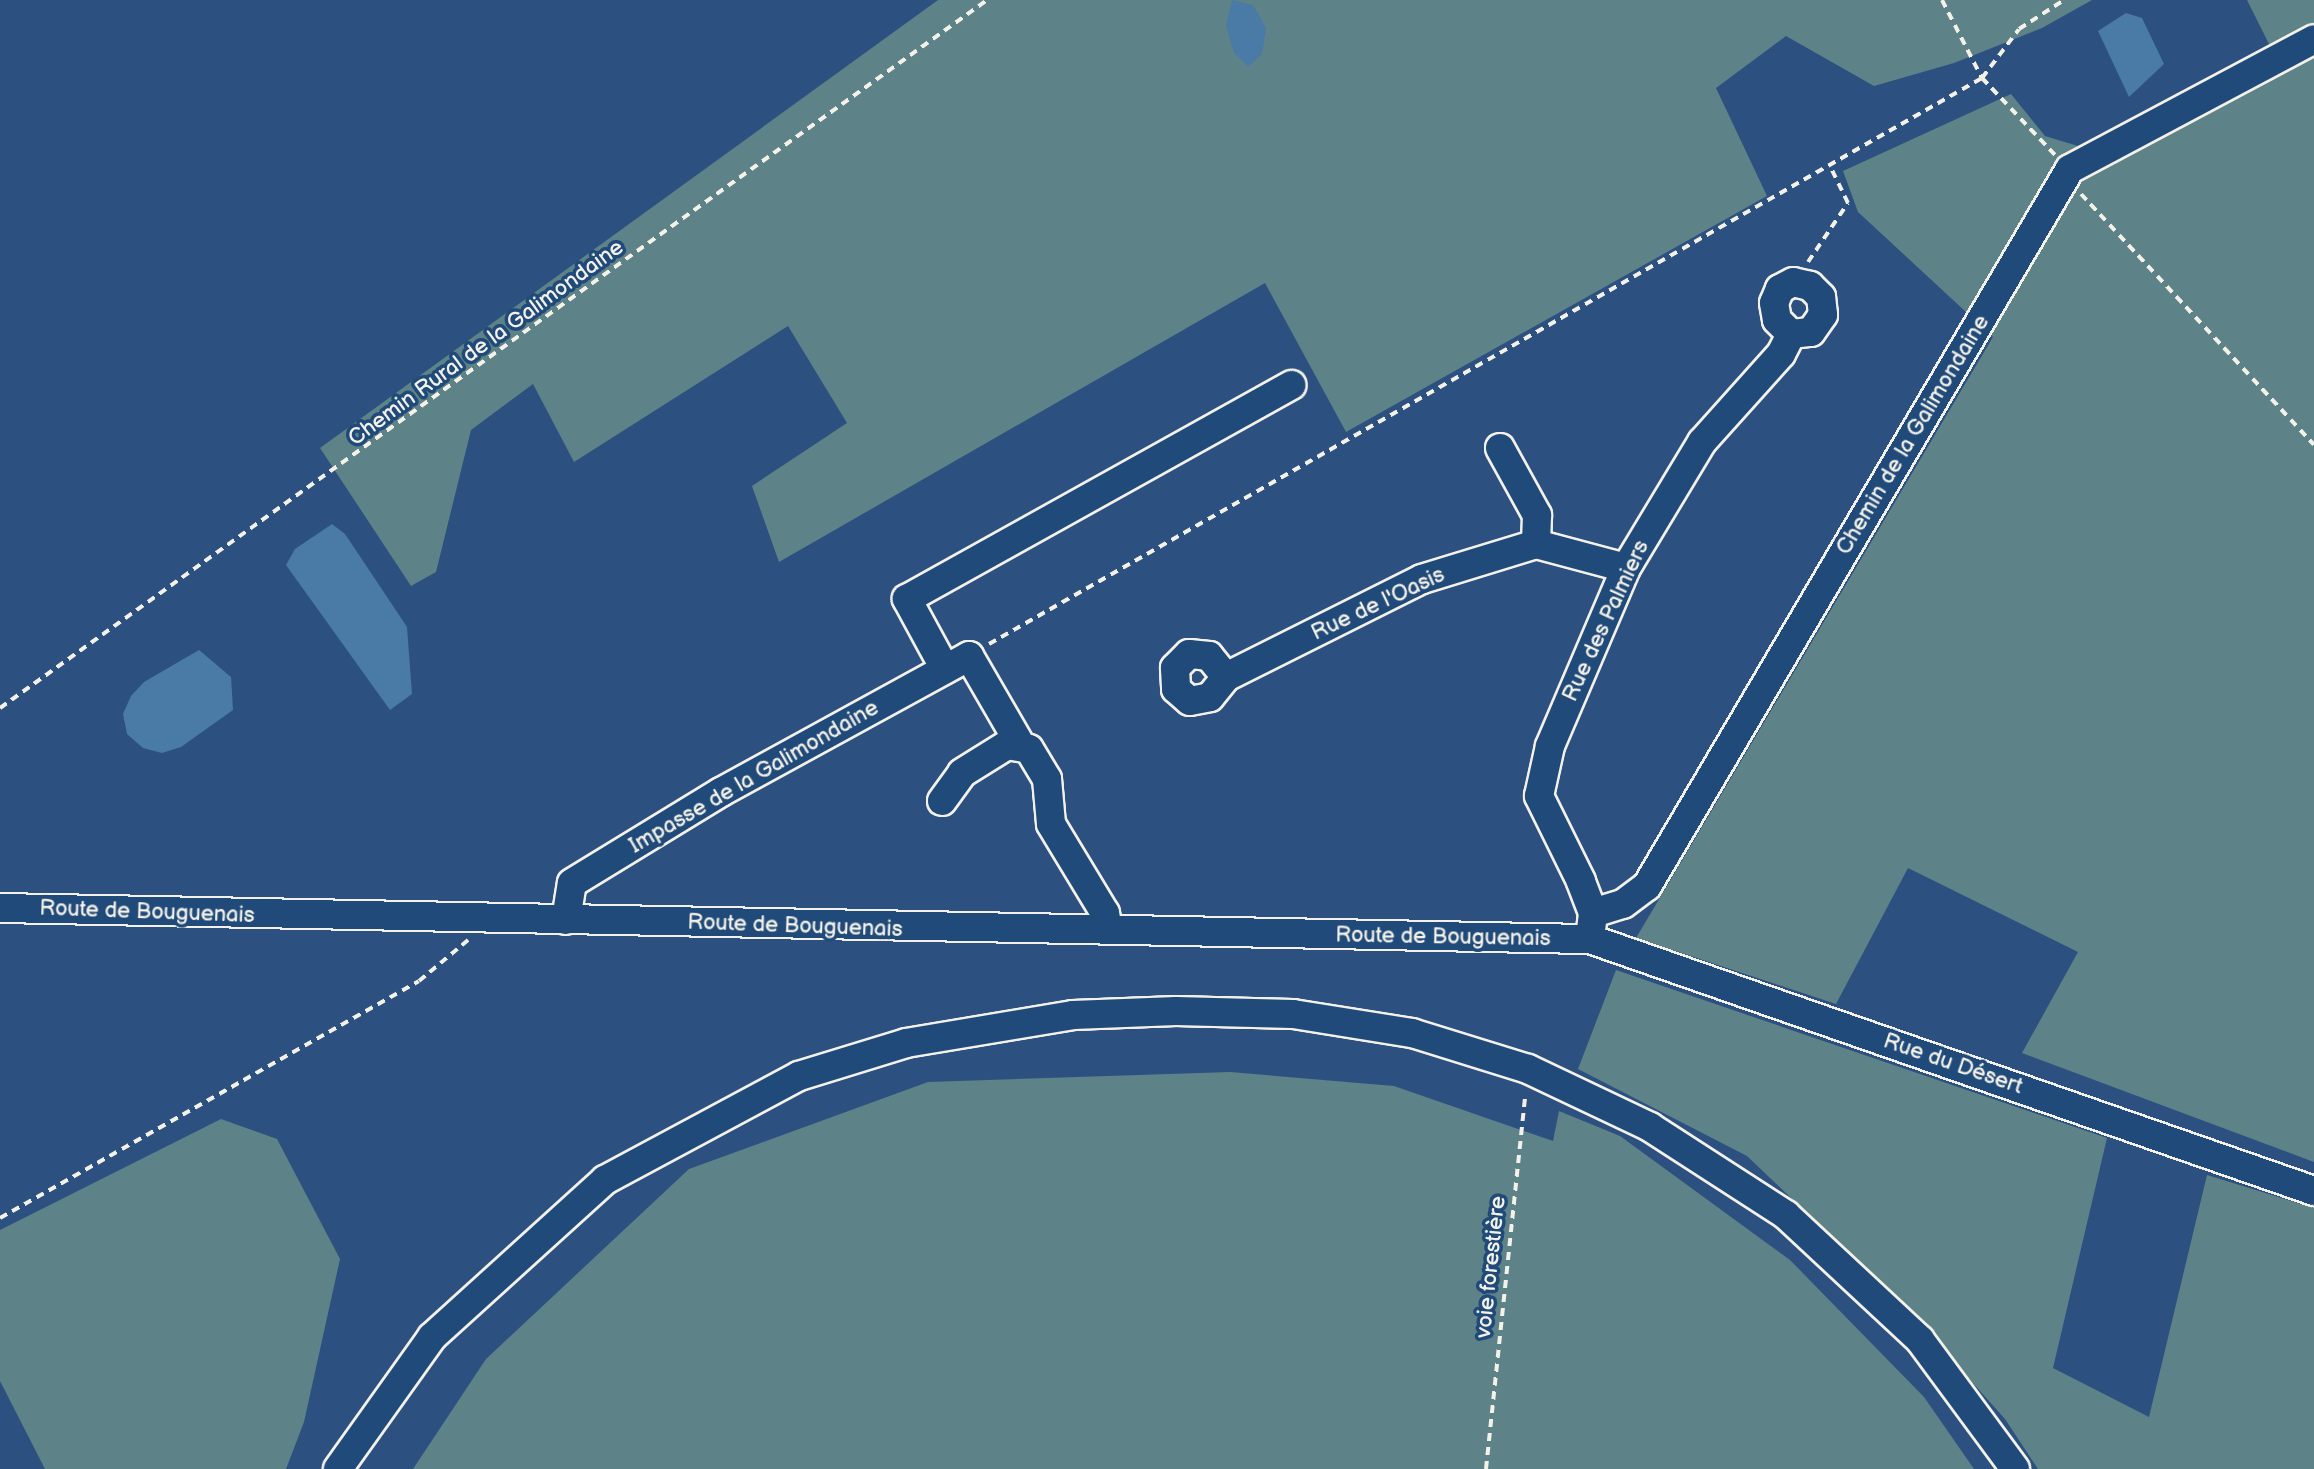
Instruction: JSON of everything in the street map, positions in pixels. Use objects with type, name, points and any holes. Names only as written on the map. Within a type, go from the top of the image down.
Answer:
[{"type":"street","points":[[2070,169],[2314,39]]},
{"type":"street","name":"Chemin de la Galimondaine","points":[[1592,926],[1647,886],[2070,169]]},
{"type":"street","points":[[1791,334],[1777,320],[1774,303],[1780,289],[1793,282]]},
{"type":"street","name":"Rue des Palmiers","points":[[1592,926],[1545,816],[1540,777],[1573,686],[1626,568],[1702,442],[1781,354],[1791,334],[1811,332],[1825,305],[1810,286],[1793,282]]},
{"type":"street","points":[[1108,930],[1105,913],[1051,824],[1047,779],[1036,757],[1020,744],[907,599],[1292,385]]},
{"type":"street","points":[[1500,448],[1537,515],[1536,544],[1626,568]]},
{"type":"street","name":"Rue de l'Oasis","points":[[1226,677],[1422,579],[1536,544]]},
{"type":"street","name":"Impasse de la Galimondaine","points":[[566,920],[572,883],[721,792],[957,662]]},
{"type":"street","points":[[942,801],[962,773],[1007,745],[1020,744]]},
{"type":"street","name":"Route de Bouguenais","points":[[0,908],[1108,930],[1592,926]]},
{"type":"street","name":"Rue du Désert","points":[[1592,926],[2314,1191]]},
{"type":"street","points":[[338,1469],[432,1337],[605,1180],[799,1076],[906,1043],[1073,1015],[1176,1011],[1293,1014],[1412,1033],[1528,1069],[1650,1127],[1786,1215],[1920,1340],[2015,1469]]},
{"type":"path","name":"Chemin Rural de la Galimondaine","points":[[0,708],[987,0]]},
{"type":"path","points":[[1942,0],[1982,78],[2070,169],[2074,185],[2096,210],[2314,445]]},
{"type":"path","points":[[957,662],[1982,78],[2019,29],[2064,0]]},
{"type":"path","points":[[1793,282],[1838,222],[1848,203],[1830,166]]},
{"type":"path","points":[[0,1218],[419,981],[487,920]]},
{"type":"path","name":"voie forestière","points":[[1486,1469],[1528,1069]]},
{"type":"green space","points":[[938,0],[2092,0],[2042,28],[1954,63],[1874,86],[1786,36],[1716,88],[1767,196],[1346,432],[1265,283],[779,562],[752,486],[847,423],[788,326],[574,462],[533,384],[471,430],[436,572],[411,586],[320,448]]},
{"type":"green space","points":[[2247,0],[2314,0],[2314,1162],[2022,1053],[2078,952],[1908,868],[1836,1004],[1636,938],[1993,337],[1858,212],[1843,171],[2011,94],[2045,136],[2088,149],[2270,46]]},
{"type":"green space","points":[[1616,970],[2107,1138],[2053,1368],[2149,1417],[2207,1175],[2314,1208],[2314,1469],[2038,1469],[2005,1419],[1903,1305],[1747,1156],[1578,1069]]},
{"type":"green space","points":[[1230,1072],[1394,1086],[1553,1141],[1559,1111],[1620,1136],[1790,1260],[1924,1397],[1974,1469],[413,1469],[486,1359],[689,1169],[928,1082]]},
{"type":"green space","points":[[221,1119],[277,1139],[340,1259],[304,1422],[286,1469],[45,1469],[0,1381],[0,1230]]},
{"type":"water","points":[[1232,0],[1253,5],[1266,28],[1262,54],[1248,67],[1234,53],[1226,26]]},
{"type":"water","points":[[2126,13],[2142,18],[2164,64],[2129,97],[2098,31]]},
{"type":"water","points":[[332,524],[345,534],[407,627],[412,694],[390,710],[286,565],[295,549]]},
{"type":"water","points":[[199,650],[231,677],[233,710],[181,747],[162,753],[143,748],[127,734],[123,714],[131,696],[144,682]]}]
